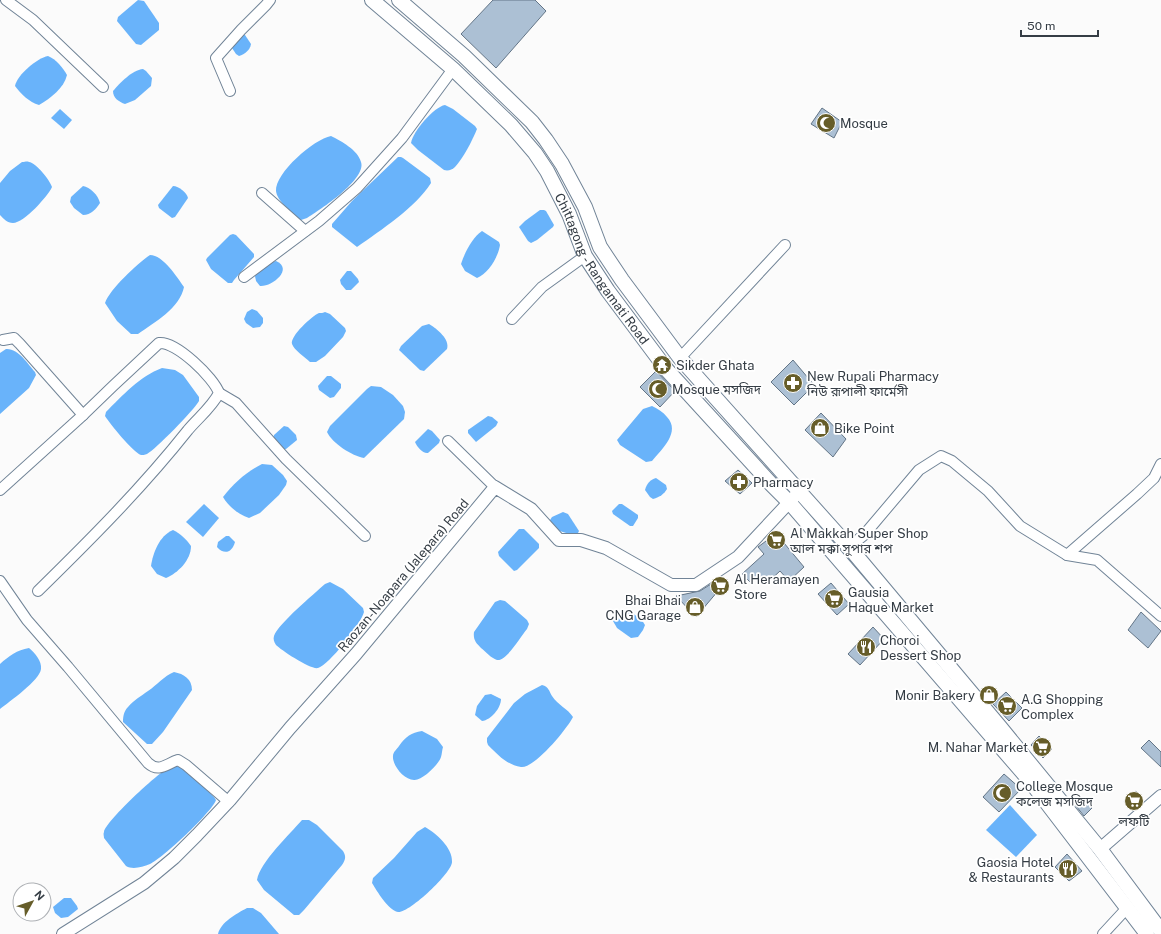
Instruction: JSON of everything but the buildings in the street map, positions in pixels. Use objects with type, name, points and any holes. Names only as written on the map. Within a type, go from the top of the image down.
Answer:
[{"type":"highway","name":"Chittagong - Rangamati Road","points":[[372,0],[453,69],[511,125],[535,153],[547,172],[569,214],[585,256],[608,291],[667,370],[790,503],[1025,776],[1147,934]]},
{"type":"highway","name":"Chittagong - Rangamati Road","points":[[398,0],[464,56],[532,122],[562,164],[585,208],[600,247],[622,280],[680,358],[849,547],[1040,773],[1070,814],[1100,849],[1161,931]]},
{"type":"main road","points":[[495,487],[531,509],[559,540],[581,540],[606,548],[671,584],[696,585],[738,557],[800,491]]},
{"type":"main road","name":"Raozan-Noapara (Jalepara) Road","points":[[63,934],[144,882],[174,858],[228,802],[290,728],[356,654],[495,487]]},
{"type":"main road","points":[[1100,849],[1161,796]]},
{"type":"street","points":[[6,0],[33,20],[102,87]]},
{"type":"street","points":[[230,91],[216,58],[270,0]]},
{"type":"street","points":[[244,277],[319,221],[357,188],[402,138],[453,69]]},
{"type":"street","points":[[262,193],[305,231]]},
{"type":"street","points":[[680,358],[784,245]]},
{"type":"street","points":[[512,318],[542,287],[585,256]]},
{"type":"street","points":[[3,340],[14,338],[83,416]]},
{"type":"street","points":[[0,490],[83,416],[160,343],[165,342],[189,358],[217,386],[219,393],[216,399],[162,462],[110,520],[38,591]]},
{"type":"street","points":[[219,393],[236,403],[286,459],[366,536]]},
{"type":"street","points":[[448,441],[495,487]]},
{"type":"street","points":[[849,547],[864,535],[919,470],[941,456],[952,461],[988,491],[1020,526],[1067,555],[1097,560],[1161,616]]},
{"type":"street","points":[[1067,555],[1143,489],[1154,478],[1161,464]]},
{"type":"street","points":[[0,581],[27,620],[148,763],[153,767],[159,768],[178,760],[186,765],[228,802]]},
{"type":"street","points":[[1103,934],[1127,908]]},
{"type":"water","points":[[138,0],[144,1],[159,23],[159,30],[141,45],[136,44],[117,21],[118,17]]},
{"type":"water","points":[[241,35],[245,35],[251,44],[247,52],[239,56],[232,48],[234,42]]},
{"type":"water","points":[[48,56],[59,64],[67,75],[60,88],[39,105],[32,102],[15,86],[23,72],[33,63]]},
{"type":"water","points":[[143,69],[152,78],[151,86],[135,100],[125,104],[117,99],[114,96],[113,91],[131,74]]},
{"type":"water","points":[[445,105],[453,109],[477,129],[468,149],[455,167],[450,170],[444,170],[411,143],[416,132],[425,120],[435,110]]},
{"type":"water","points":[[60,109],[72,120],[64,129],[51,118]]},
{"type":"water","points":[[331,136],[349,146],[353,150],[361,162],[361,169],[357,177],[341,193],[313,214],[301,220],[285,206],[277,195],[277,184],[288,166],[306,150],[315,143]]},
{"type":"water","points":[[398,157],[403,158],[430,178],[431,183],[407,210],[357,247],[332,227],[332,224],[352,201]]},
{"type":"water","points":[[22,162],[28,162],[35,165],[46,176],[52,187],[41,202],[29,214],[18,222],[11,223],[0,215],[0,183],[10,171]]},
{"type":"water","points":[[83,186],[93,192],[100,203],[91,213],[86,215],[83,215],[74,208],[70,202],[71,197]]},
{"type":"water","points":[[173,186],[182,190],[188,198],[175,217],[172,218],[159,208],[158,205]]},
{"type":"water","points":[[540,210],[546,211],[554,225],[537,240],[531,243],[519,227]]},
{"type":"water","points":[[482,231],[499,242],[500,245],[497,255],[489,269],[477,278],[465,271],[461,264],[469,246],[475,237]]},
{"type":"water","points":[[230,235],[236,235],[254,254],[254,257],[232,283],[228,283],[211,269],[206,260]]},
{"type":"water","points":[[150,255],[155,256],[165,262],[184,287],[178,302],[166,314],[138,334],[131,334],[117,321],[105,303],[112,291],[131,270]]},
{"type":"water","points":[[276,261],[281,264],[283,268],[282,273],[270,284],[260,286],[256,281],[255,276],[267,265]]},
{"type":"water","points":[[347,271],[351,271],[359,282],[351,290],[346,290],[341,284],[340,280]]},
{"type":"water","points":[[252,309],[257,311],[263,318],[263,323],[260,327],[253,328],[246,323],[244,319],[247,312]]},
{"type":"water","points":[[325,312],[330,314],[345,328],[346,331],[343,337],[325,356],[316,362],[310,362],[295,349],[292,344],[292,340],[307,322],[319,313]]},
{"type":"water","points":[[429,324],[445,338],[447,342],[447,349],[424,371],[420,370],[399,350],[401,346],[422,326]]},
{"type":"water","points":[[6,349],[10,349],[19,354],[36,375],[29,388],[0,414],[0,353]]},
{"type":"water","points":[[162,368],[175,370],[183,375],[199,397],[199,401],[196,406],[158,445],[147,454],[141,455],[127,443],[105,416],[106,412],[139,381]]},
{"type":"water","points":[[327,376],[331,376],[341,384],[341,388],[334,397],[330,398],[319,390],[318,386]]},
{"type":"water","points":[[371,386],[381,387],[393,395],[403,406],[405,412],[404,419],[364,458],[354,455],[343,448],[333,440],[327,432],[330,426]]},
{"type":"water","points":[[652,406],[665,415],[671,423],[672,429],[665,446],[652,461],[646,462],[620,445],[617,440],[643,409]]},
{"type":"water","points":[[488,416],[492,417],[498,422],[496,426],[476,442],[468,433],[468,430]]},
{"type":"water","points":[[284,426],[288,427],[296,435],[297,440],[286,449],[281,449],[273,439],[274,435]]},
{"type":"water","points":[[428,429],[432,431],[440,440],[439,443],[428,453],[426,453],[420,450],[415,442]]},
{"type":"water","points":[[262,464],[272,465],[287,481],[279,495],[260,513],[249,518],[234,510],[223,497],[241,478]]},
{"type":"water","points":[[656,478],[666,485],[667,489],[662,495],[653,499],[645,490],[649,482]]},
{"type":"water","points":[[204,504],[219,518],[203,537],[186,522]]},
{"type":"water","points":[[619,504],[622,504],[638,515],[638,518],[633,526],[630,526],[613,514],[612,511]]},
{"type":"water","points":[[563,512],[568,514],[579,531],[578,533],[570,534],[562,532],[552,524],[550,520],[552,517]]},
{"type":"water","points":[[519,529],[524,529],[539,544],[539,548],[517,570],[514,571],[499,556],[498,552]]},
{"type":"water","points":[[173,530],[181,535],[191,546],[189,556],[183,565],[175,573],[166,578],[157,574],[151,566],[155,550],[160,541],[164,536]]},
{"type":"water","points":[[226,536],[229,536],[235,542],[232,549],[228,552],[222,551],[217,547],[218,542]]},
{"type":"water","points":[[330,582],[343,589],[363,608],[364,612],[362,618],[337,652],[323,665],[318,668],[314,668],[279,648],[275,643],[274,637],[282,624],[289,617],[325,584]]},
{"type":"water","points":[[500,600],[505,601],[527,620],[529,624],[509,653],[501,660],[497,660],[478,645],[474,639],[474,632],[495,602]]},
{"type":"water","points":[[622,610],[628,611],[635,615],[645,625],[638,637],[631,638],[617,628],[613,621],[616,614]]},
{"type":"water","points":[[29,648],[39,660],[41,669],[39,674],[30,685],[0,709],[0,664],[13,654]]},
{"type":"water","points":[[174,672],[181,674],[189,680],[192,690],[163,732],[152,744],[147,744],[123,722],[125,712],[135,700]]},
{"type":"water","points":[[542,685],[547,688],[554,699],[573,717],[557,739],[534,762],[527,766],[516,766],[507,762],[495,752],[488,745],[487,738],[514,703],[525,694]]},
{"type":"water","points":[[491,694],[501,699],[501,702],[492,716],[482,721],[475,715],[477,706],[485,695]]},
{"type":"water","points":[[422,731],[437,739],[443,747],[440,760],[430,772],[421,778],[414,780],[406,778],[394,764],[393,755],[406,737]]},
{"type":"water","points":[[177,766],[185,769],[214,797],[216,800],[213,806],[197,824],[165,854],[150,864],[138,868],[126,866],[104,838],[104,833],[107,826],[121,809],[151,781],[165,770]]},
{"type":"water","points":[[1010,805],[1037,835],[1016,857],[986,830]]},
{"type":"water","points":[[302,820],[309,820],[317,825],[343,851],[345,858],[342,865],[304,910],[299,915],[294,915],[264,890],[257,880],[259,873],[269,857]]},
{"type":"water","points":[[425,827],[439,837],[447,846],[452,857],[452,862],[445,875],[429,892],[411,907],[403,911],[394,911],[383,900],[372,883],[373,878],[394,858],[417,832]]},
{"type":"water","points":[[64,898],[71,898],[78,909],[68,917],[61,918],[55,913],[53,907]]},
{"type":"water","points":[[247,908],[253,908],[261,913],[279,934],[218,934],[226,922]]},
{"type":"place","name":"Mosque","points":[[826,123]]},
{"type":"place","name":"Sikder Ghata","points":[[662,365]]},
{"type":"place","name":"New Rupali Pharmacy নিউ রূপালী ফার্মেসী","points":[[793,383]]},
{"type":"place","name":"Mosque মসজিদ","points":[[658,389]]},
{"type":"place","name":"Bike Point","points":[[820,428]]},
{"type":"place","name":"Pharmacy","points":[[739,482]]},
{"type":"place","name":"Al Makkah Super Shop আল মক্কা সুপার শপ","points":[[776,540]]},
{"type":"place","name":"Al Heramayen Store","points":[[720,586]]},
{"type":"place","name":"Gausia Haque Market","points":[[834,599]]},
{"type":"place","name":"Bhai Bhai CNG Garage","points":[[695,607]]},
{"type":"place","name":"Choroi Dessert Shop","points":[[866,647]]},
{"type":"place","name":"Monir Bakery","points":[[989,695]]},
{"type":"place","name":"A.G Shopping Complex","points":[[1007,706]]},
{"type":"place","name":"M. Nahar Market","points":[[1042,747]]},
{"type":"place","name":"College Mosque কলেজ মসজিদ","points":[[1002,793]]},
{"type":"place","name":"লফটি","points":[[1134,801]]},
{"type":"place","name":"Gaosia Hotel & Restaurants","points":[[1068,869]]}]
